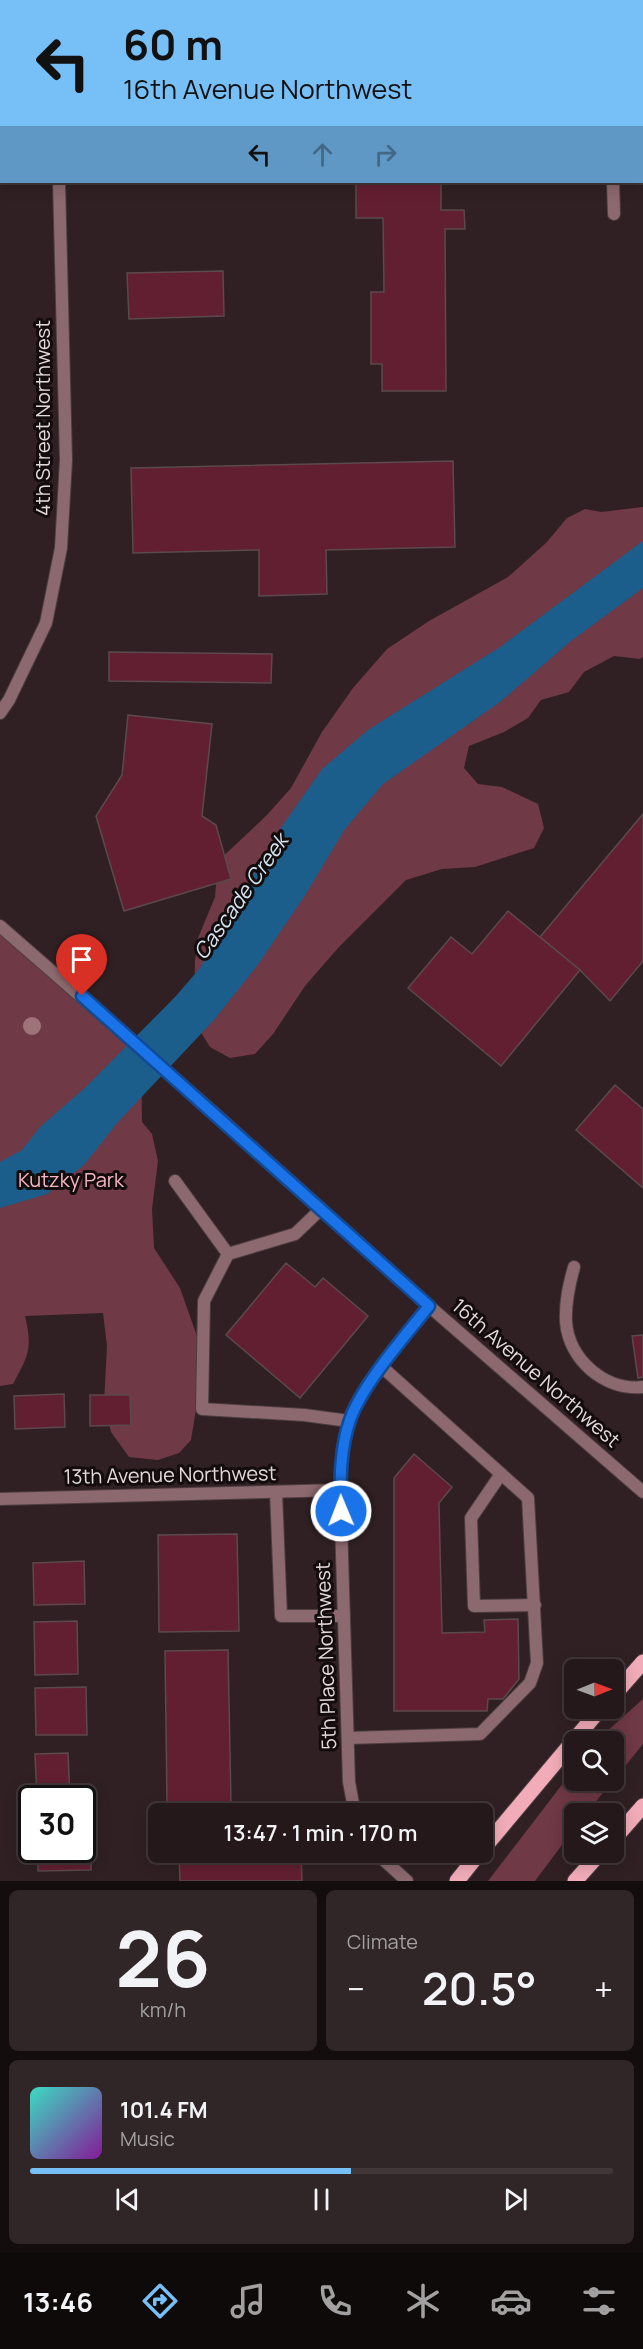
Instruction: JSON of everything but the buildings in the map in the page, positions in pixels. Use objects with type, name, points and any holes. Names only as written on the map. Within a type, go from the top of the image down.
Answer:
[{"type":"main road","points":[[624,1684],[643,1662]]},
{"type":"main road","points":[[493,1838],[592,1719]]},
{"type":"main road","points":[[624,1828],[643,1806]]},
{"type":"main road","points":[[457,1881],[472,1863]]},
{"type":"main road","points":[[576,1881],[592,1863]]},
{"type":"street","name":"4th Street Northwest","points":[[0,713],[9,700],[46,623],[61,548],[66,460],[59,183]]},
{"type":"street","points":[[613,183],[614,214]]},
{"type":"street","name":"16th Avenue Northwest","points":[[0,926],[643,1492]]},
{"type":"street","points":[[175,1180],[228,1254]]},
{"type":"street","points":[[321,1209],[295,1234],[228,1254],[204,1301],[202,1409],[304,1415],[349,1421]]},
{"type":"street","points":[[574,1267],[566,1300],[566,1324],[575,1350],[590,1369],[611,1384],[643,1387]]},
{"type":"street","name":"5th Place Northwest","points":[[353,1803],[349,1782],[341,1460],[349,1421],[358,1401],[429,1306]]},
{"type":"street","points":[[348,1738],[480,1734],[530,1683],[537,1663],[528,1498],[382,1367]]},
{"type":"street","points":[[501,1474],[471,1518],[474,1606],[535,1605]]},
{"type":"street","name":"13th Avenue Northwest","points":[[0,1499],[340,1490]]},
{"type":"street","points":[[276,1492],[281,1616],[344,1616]]},
{"type":"street","points":[[387,1863],[406,1881]]},
{"type":"green space","points":[[643,507],[643,657],[640,659],[614,656],[584,672],[569,692],[541,700],[528,718],[504,732],[469,746],[464,768],[478,784],[502,787],[538,804],[544,828],[534,848],[475,867],[442,869],[406,880],[338,948],[305,986],[273,1034],[255,1054],[230,1058],[210,1047],[194,1021],[195,961],[198,938],[215,897],[218,861],[266,816],[291,788],[322,732],[353,688],[387,649],[429,621],[508,577],[546,543],[567,518],[585,509],[601,512]]},
{"type":"green space","name":"Kutzky Park","points":[[0,925],[141,1049],[142,1122],[152,1134],[158,1161],[152,1209],[154,1248],[180,1288],[198,1339],[197,1403],[191,1440],[179,1453],[158,1460],[129,1457],[111,1432],[104,1403],[107,1346],[103,1313],[25,1316],[29,1337],[28,1352],[13,1384],[0,1386]]},
{"type":"green space","points":[[643,1699],[643,1744],[624,1768],[624,1731],[607,1731],[621,1719],[624,1719],[624,1716]]},
{"type":"green space","points":[[564,1782],[564,1791],[604,1791],[595,1803],[564,1803],[564,1842],[535,1881],[488,1881]]},
{"type":"water","name":"Cascade Creek","points":[[643,541],[643,588],[571,641],[500,702],[383,784],[345,829],[304,897],[257,966],[214,1020],[118,1122],[84,1165],[47,1194],[0,1208],[0,1162],[22,1150],[40,1127],[86,1087],[176,996],[200,968],[278,832],[322,769],[368,730],[500,647]]},
{"type":"route","points":[[82,996],[429,1306],[358,1401],[349,1421],[341,1460],[341,1511]]}]
